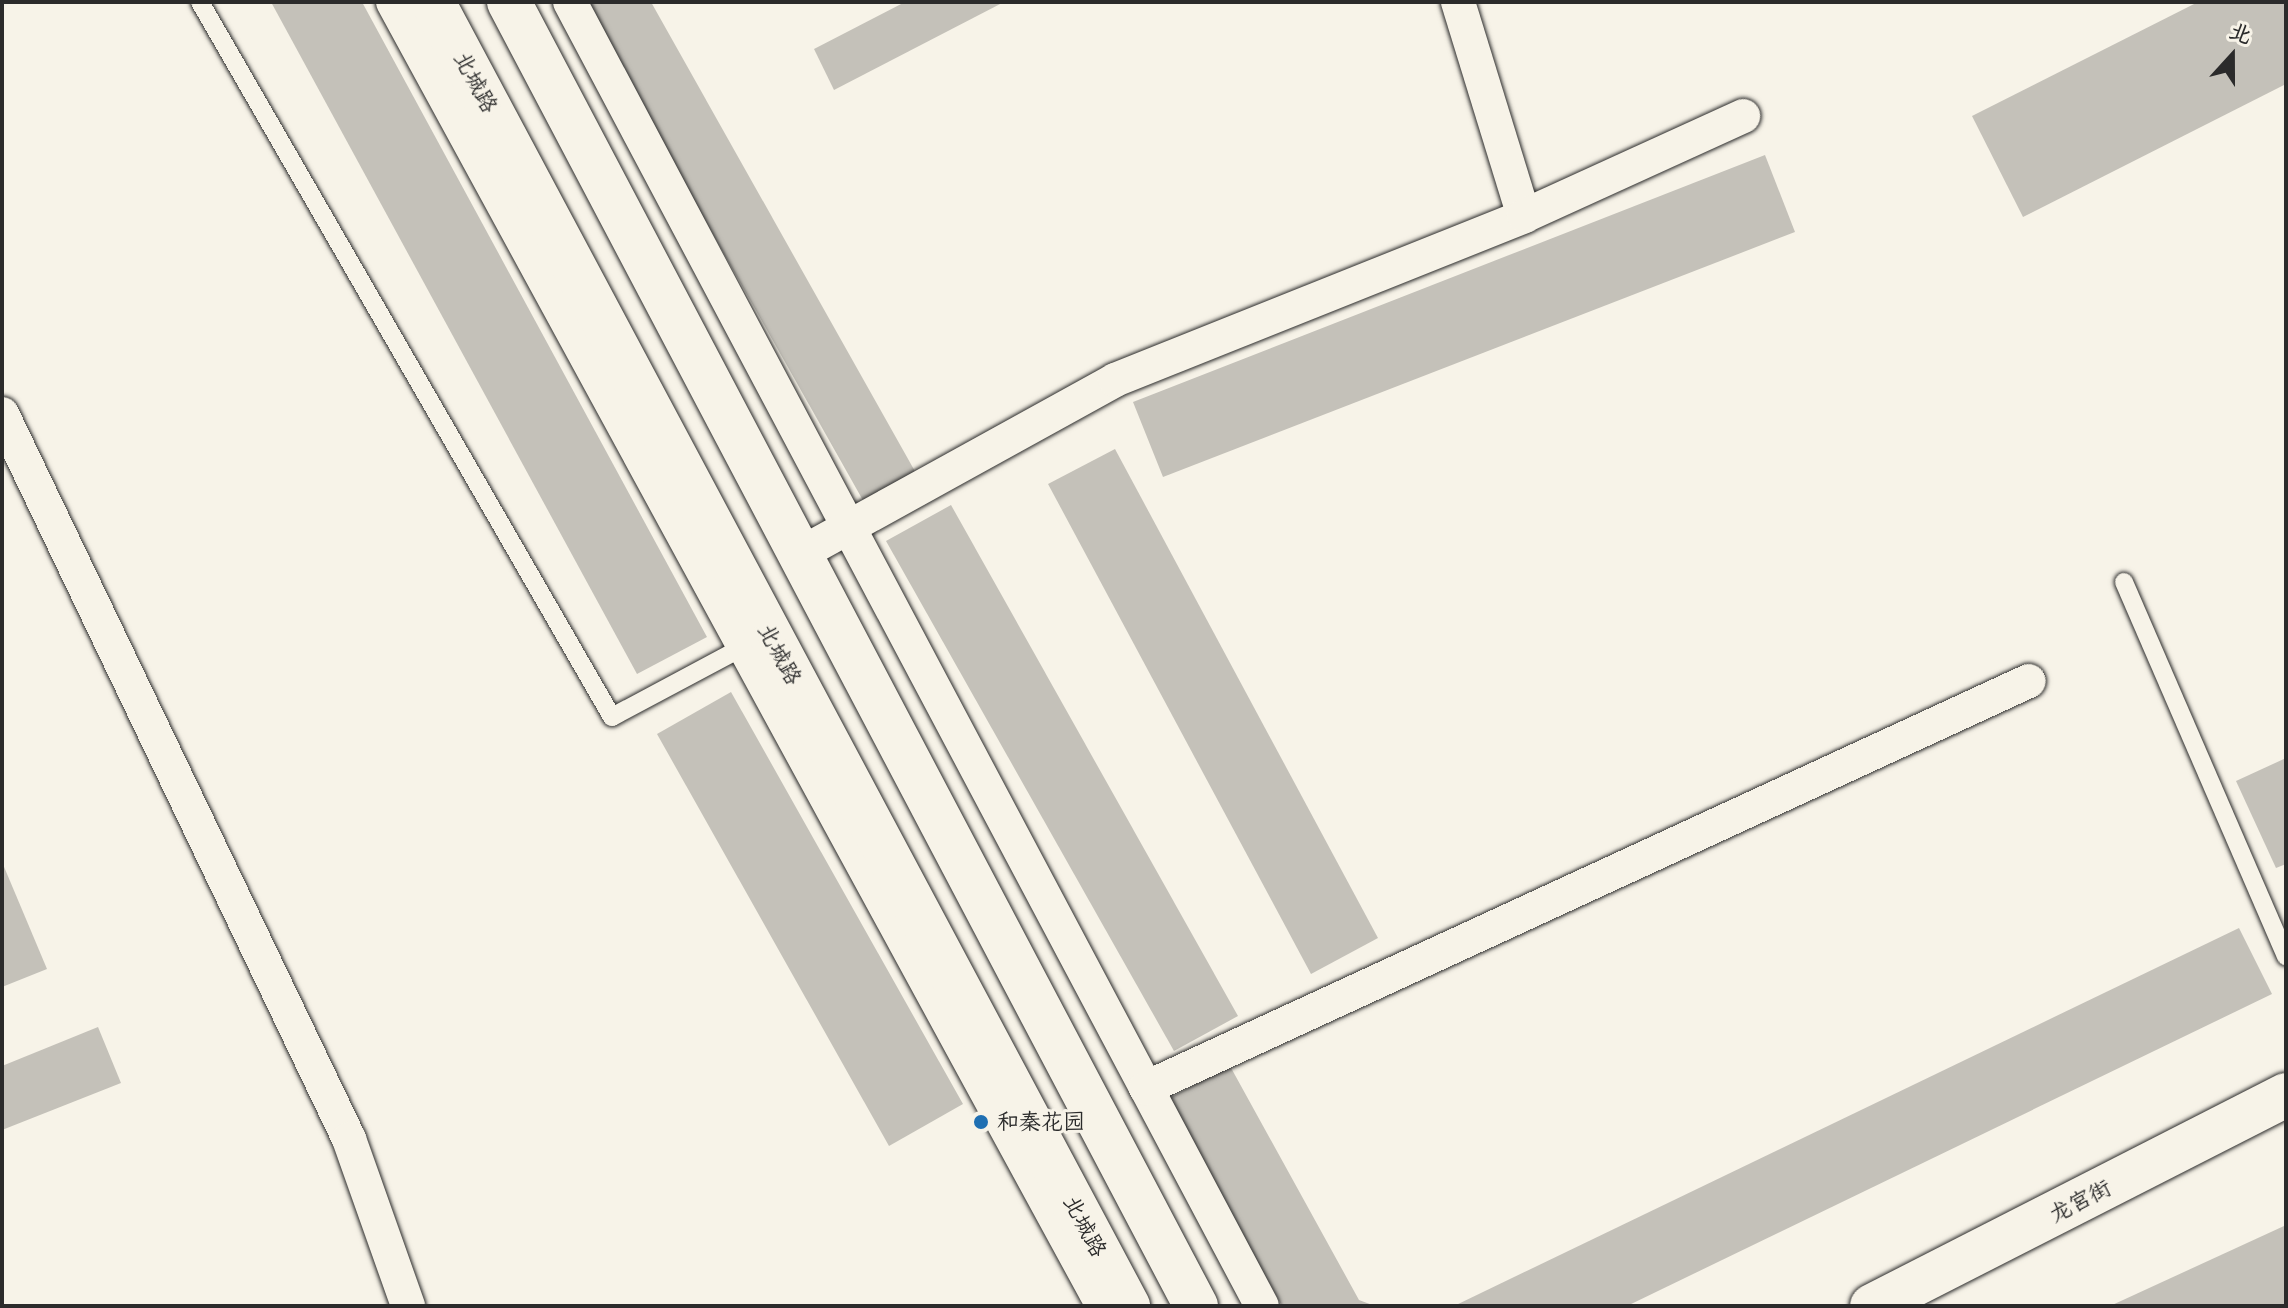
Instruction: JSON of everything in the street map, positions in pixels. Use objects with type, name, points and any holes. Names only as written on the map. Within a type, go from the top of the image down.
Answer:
[{"type":"main road","name":"北城路","points":[[433,2],[1128,1306]]},
{"type":"main road","points":[[509,2],[1196,1306]]},
{"type":"main road","name":"龙宫街","points":[[1872,1306],[2286,1095]]},
{"type":"street","points":[[393,2],[741,648],[1103,1306]]},
{"type":"street","points":[[570,2],[1262,1306]]},
{"type":"street","points":[[1458,2],[1524,216]]},
{"type":"street","points":[[800,554],[1115,380],[1524,216],[1743,116]]},
{"type":"street","points":[[2,414],[349,1139],[408,1306]]},
{"type":"street","points":[[1146,1088],[2029,681]]},
{"type":"lane","points":[[200,2],[612,717],[741,648]]},
{"type":"lane","points":[[2124,582],[2286,956]]},
{"type":"building","points":[[271,2],[362,2],[707,637],[637,674]]},
{"type":"building","points":[[582,2],[651,2],[921,482],[869,511]]},
{"type":"building","points":[[905,2],[1004,2],[834,90],[814,49]]},
{"type":"building","points":[[2198,2],[2286,2],[2286,84],[2023,217],[1972,116]]},
{"type":"building","points":[[1765,155],[1795,232],[1163,477],[1133,402]]},
{"type":"building","points":[[1115,449],[1378,938],[1311,974],[1048,484]]},
{"type":"building","points":[[951,505],[1238,1016],[1174,1051],[886,541]]},
{"type":"building","points":[[731,692],[963,1104],[889,1146],[657,734]]},
{"type":"building","points":[[2286,758],[2286,864],[2276,868],[2236,781]]},
{"type":"building","points":[[2,862],[47,969],[2,987]]},
{"type":"building","points":[[2239,928],[2272,994],[1627,1306],[1454,1306]]},
{"type":"building","points":[[98,1027],[121,1083],[2,1130],[2,1066]]},
{"type":"building","points":[[1230,1066],[1359,1300],[1375,1306],[1282,1306],[1168,1099]]},
{"type":"building","points":[[2284,1226],[2286,1306],[2110,1306]]},
{"type":"place","name":"和秦花园","points":[[981,1122]]}]
